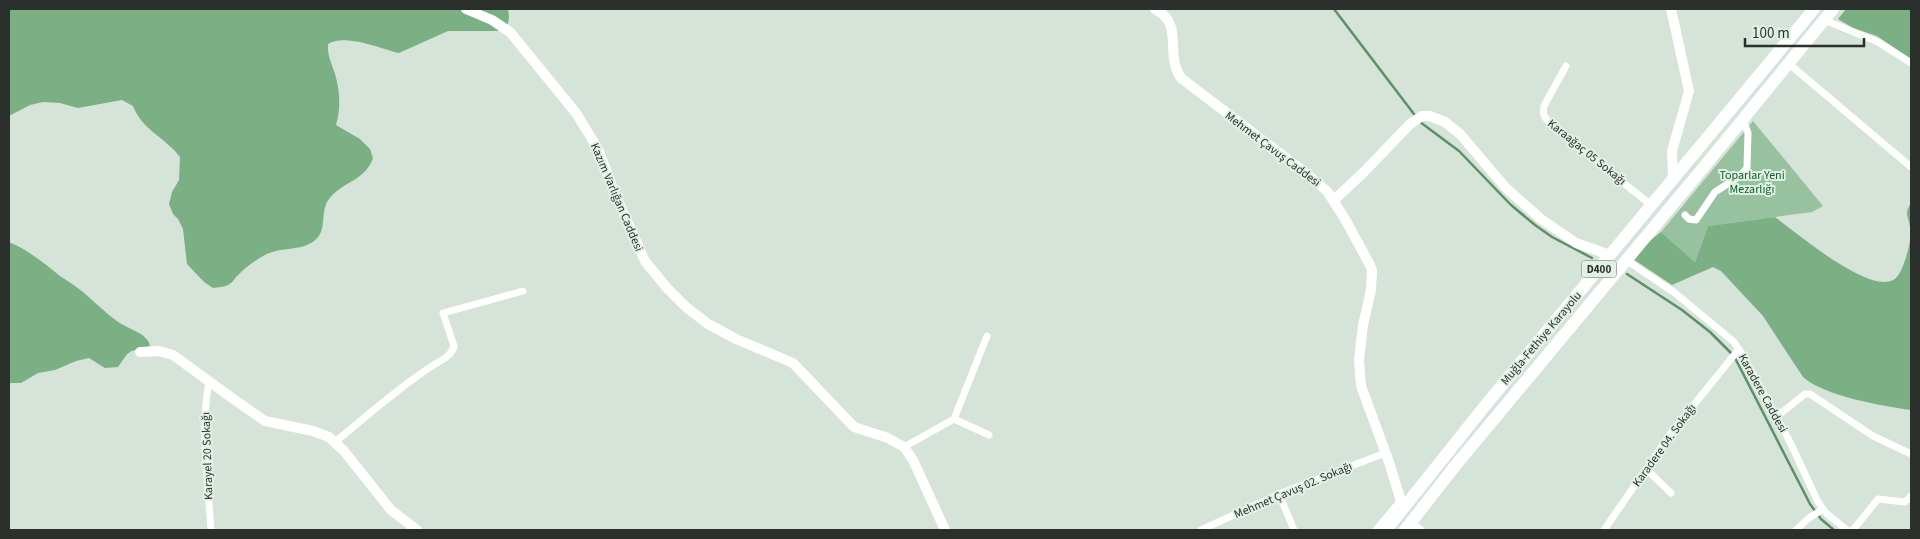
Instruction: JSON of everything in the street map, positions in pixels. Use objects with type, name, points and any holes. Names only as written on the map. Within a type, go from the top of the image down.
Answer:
[{"type":"highway","name":"Muğla-Fethiye Karayolu","points":[[1386,530],[1402,504],[1814,9]]},
{"type":"highway","name":"Muğla-Fethiye Karayolu","points":[[1413,528],[1455,466],[1833,9]]},
{"type":"street","name":"Kazım Varlığan Caddesi","points":[[466,9],[492,20],[510,32],[576,113],[598,149],[644,261],[666,288],[708,324],[736,339],[793,363],[854,427],[888,438],[904,447]]},
{"type":"street","name":"Mehmet Çavuş Caddesi","points":[[1155,9],[1166,16],[1171,24],[1174,62],[1177,72],[1182,78],[1319,183],[1334,200],[1361,248],[1372,271],[1371,290],[1361,340],[1360,380],[1364,399],[1385,452],[1402,504]]},
{"type":"street","points":[[1672,9],[1689,90],[1672,151],[1673,179]]},
{"type":"street","points":[[1824,20],[1878,42],[1911,63]]},
{"type":"street","points":[[1788,64],[1911,167]]},
{"type":"street","name":"Karaağaç 05 Sokağı","points":[[1566,66],[1545,104],[1543,116],[1651,205]]},
{"type":"street","points":[[1334,200],[1417,119],[1438,118],[1456,131],[1506,188],[1560,234],[1576,243],[1610,256]]},
{"type":"street","points":[[1685,215],[1688,219],[1696,220],[1715,192],[1740,176],[1747,168],[1749,159],[1748,133],[1743,120]]},
{"type":"street","name":"Karadere Caddesi","points":[[1626,260],[1693,307],[1726,334],[1738,350],[1791,444],[1821,510],[1847,530]]},
{"type":"street","points":[[335,442],[417,376],[454,350],[443,313],[523,291]]},
{"type":"street","points":[[945,530],[913,460],[904,447],[954,419],[987,336]]},
{"type":"street","name":"Karadere 04. Sokağı","points":[[1604,530],[1671,433],[1738,350]]},
{"type":"street","points":[[140,352],[159,351],[173,354],[265,420],[322,434],[335,442],[391,510],[417,530]]},
{"type":"street","name":"Karayel 20 Sokağı","points":[[209,381],[205,404],[205,425],[211,530]]},
{"type":"street","points":[[1776,417],[1805,394],[1810,394],[1873,436],[1911,454]]},
{"type":"street","points":[[954,419],[989,435]]},
{"type":"street","name":"Mehmet Çavuş 02. Sokağı","points":[[1201,530],[1279,494],[1385,452]]},
{"type":"street","points":[[1646,468],[1671,492]]},
{"type":"street","points":[[1279,494],[1294,530]]},
{"type":"street","points":[[1853,530],[1878,499],[1905,502],[1911,496]]},
{"type":"street","points":[[1376,530],[1402,504]]},
{"type":"street","points":[[1796,530],[1821,510]]},
{"type":"green space","points":[[9,9],[508,9],[509,17],[508,24],[497,31],[448,31],[399,53],[353,41],[343,40],[328,44],[329,56],[339,93],[339,112],[336,125],[360,139],[370,149],[373,158],[364,172],[338,190],[327,202],[322,230],[316,239],[300,247],[269,253],[249,265],[229,284],[213,288],[204,282],[187,264],[183,229],[169,204],[172,192],[179,180],[180,157],[168,144],[148,128],[133,106],[122,100],[78,108],[60,103],[43,102],[30,105],[9,116]]},
{"type":"green space","points":[[1846,9],[1911,9],[1911,59],[1877,36],[1853,28],[1838,19]]},
{"type":"green space","name":"Toparlar Yeni Mezarlığı","points":[[1753,121],[1823,206],[1812,212],[1708,226],[1695,262],[1661,232]]},
{"type":"green space","points":[[1911,203],[1911,410],[1854,399],[1812,384],[1803,377],[1763,316],[1721,271],[1713,267],[1672,285],[1633,259],[1641,248],[1661,232],[1695,262],[1708,226],[1775,217],[1834,261],[1870,279],[1885,282],[1896,278],[1905,261],[1910,236],[1907,212]]},
{"type":"green space","points":[[9,242],[23,249],[77,287],[121,324],[145,337],[150,345],[147,348],[129,353],[118,367],[105,368],[89,358],[55,370],[38,373],[21,383],[9,383]]},
{"type":"waterway","points":[[1334,9],[1417,118]]},
{"type":"waterway","points":[[1420,122],[1459,151],[1511,205],[1535,225],[1552,237],[1592,258]]},
{"type":"waterway","points":[[1627,274],[1682,310],[1710,332],[1734,356],[1810,504],[1821,519],[1834,530]]}]
